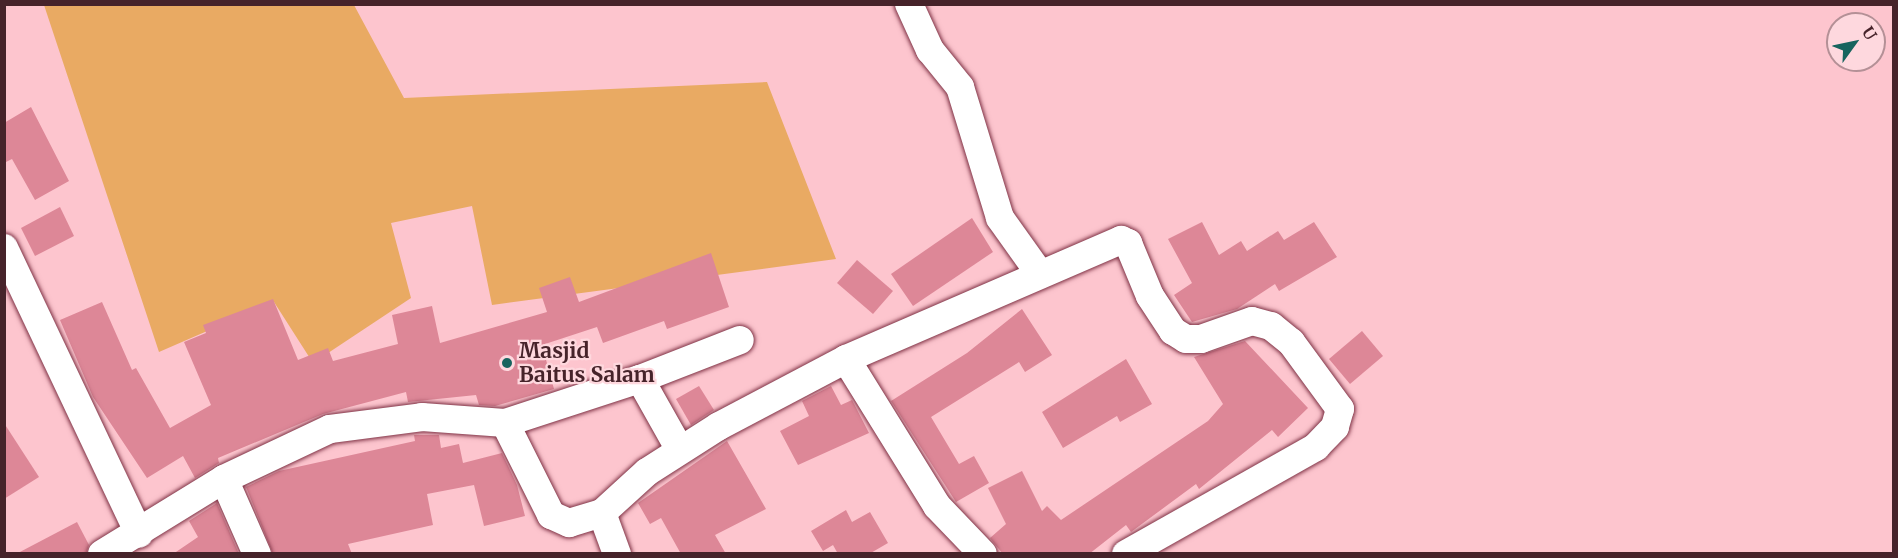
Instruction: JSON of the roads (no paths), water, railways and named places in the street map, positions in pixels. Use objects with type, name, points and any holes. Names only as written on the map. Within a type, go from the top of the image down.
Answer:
[{"type":"street","points":[[909,4],[930,50],[960,87],[1000,218],[1040,274]]},
{"type":"street","points":[[505,423],[551,515],[568,523],[602,513],[647,472],[680,450],[846,358],[1121,240],[1128,243],[1150,297],[1173,331],[1186,339],[1201,339],[1252,321],[1271,326],[1291,342],[1340,409],[1335,427],[1316,447],[1126,554]]},
{"type":"street","points":[[4,248],[139,534]]},
{"type":"street","points":[[102,554],[139,534],[224,479],[330,429],[422,417],[505,423],[640,379],[740,340]]},
{"type":"street","points":[[846,358],[937,506],[983,554]]},
{"type":"street","points":[[640,379],[680,450]]},
{"type":"street","points":[[224,479],[257,554]]},
{"type":"street","points":[[602,513],[617,554]]},
{"type":"place","name":"Masjid Baitus Salam","points":[[507,363]]}]
